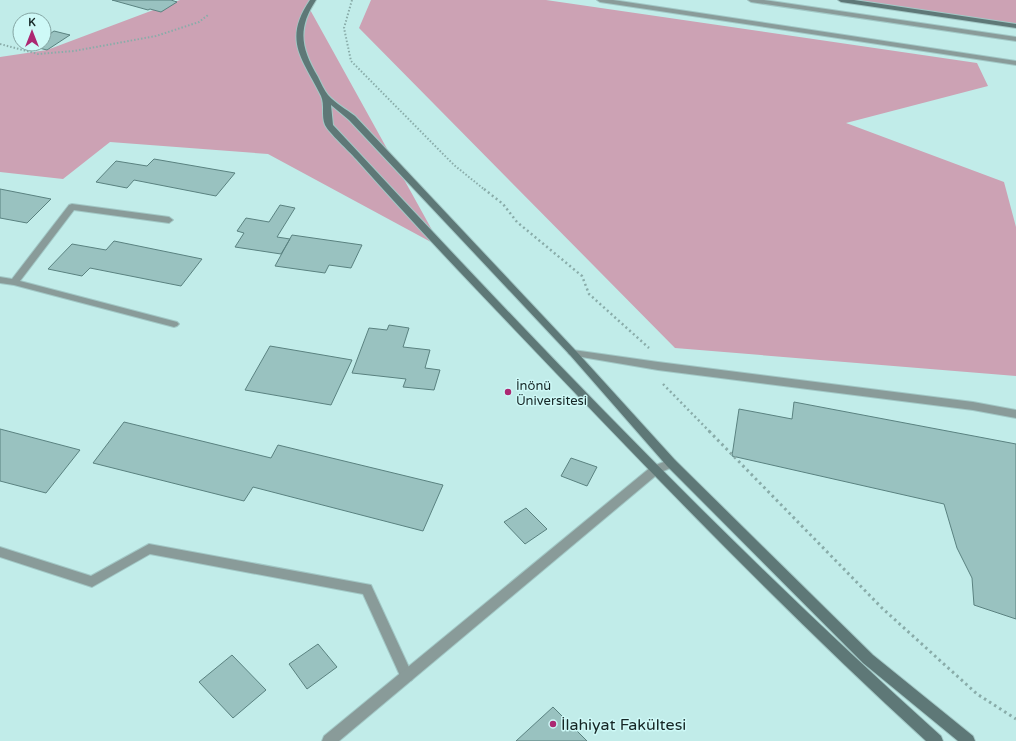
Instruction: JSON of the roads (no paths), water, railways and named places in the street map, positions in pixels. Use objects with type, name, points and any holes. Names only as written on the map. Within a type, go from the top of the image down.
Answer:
[{"type":"main road","points":[[312,0],[303,15],[300,24],[299,42],[305,61],[326,97],[352,118],[573,353],[671,463],[868,659],[968,741]]},
{"type":"main road","points":[[842,0],[1016,26]]},
{"type":"main road","points":[[326,97],[329,125],[442,248],[655,470],[862,674],[936,741]]},
{"type":"street","points":[[600,0],[1016,63]]},
{"type":"street","points":[[751,0],[1016,39]]},
{"type":"street","points":[[14,282],[72,207],[170,220]]},
{"type":"street","points":[[0,280],[14,282],[174,324]]},
{"type":"street","points":[[573,353],[658,366],[973,406],[1016,414]]},
{"type":"street","points":[[329,741],[655,470],[671,463]]},
{"type":"street","points":[[0,552],[92,582],[149,549],[367,589],[407,676]]},
{"type":"place","name":"İnönü Üniversitesi","points":[[508,392]]},
{"type":"place","name":"İlahiyat Fakültesi","points":[[553,724]]}]
